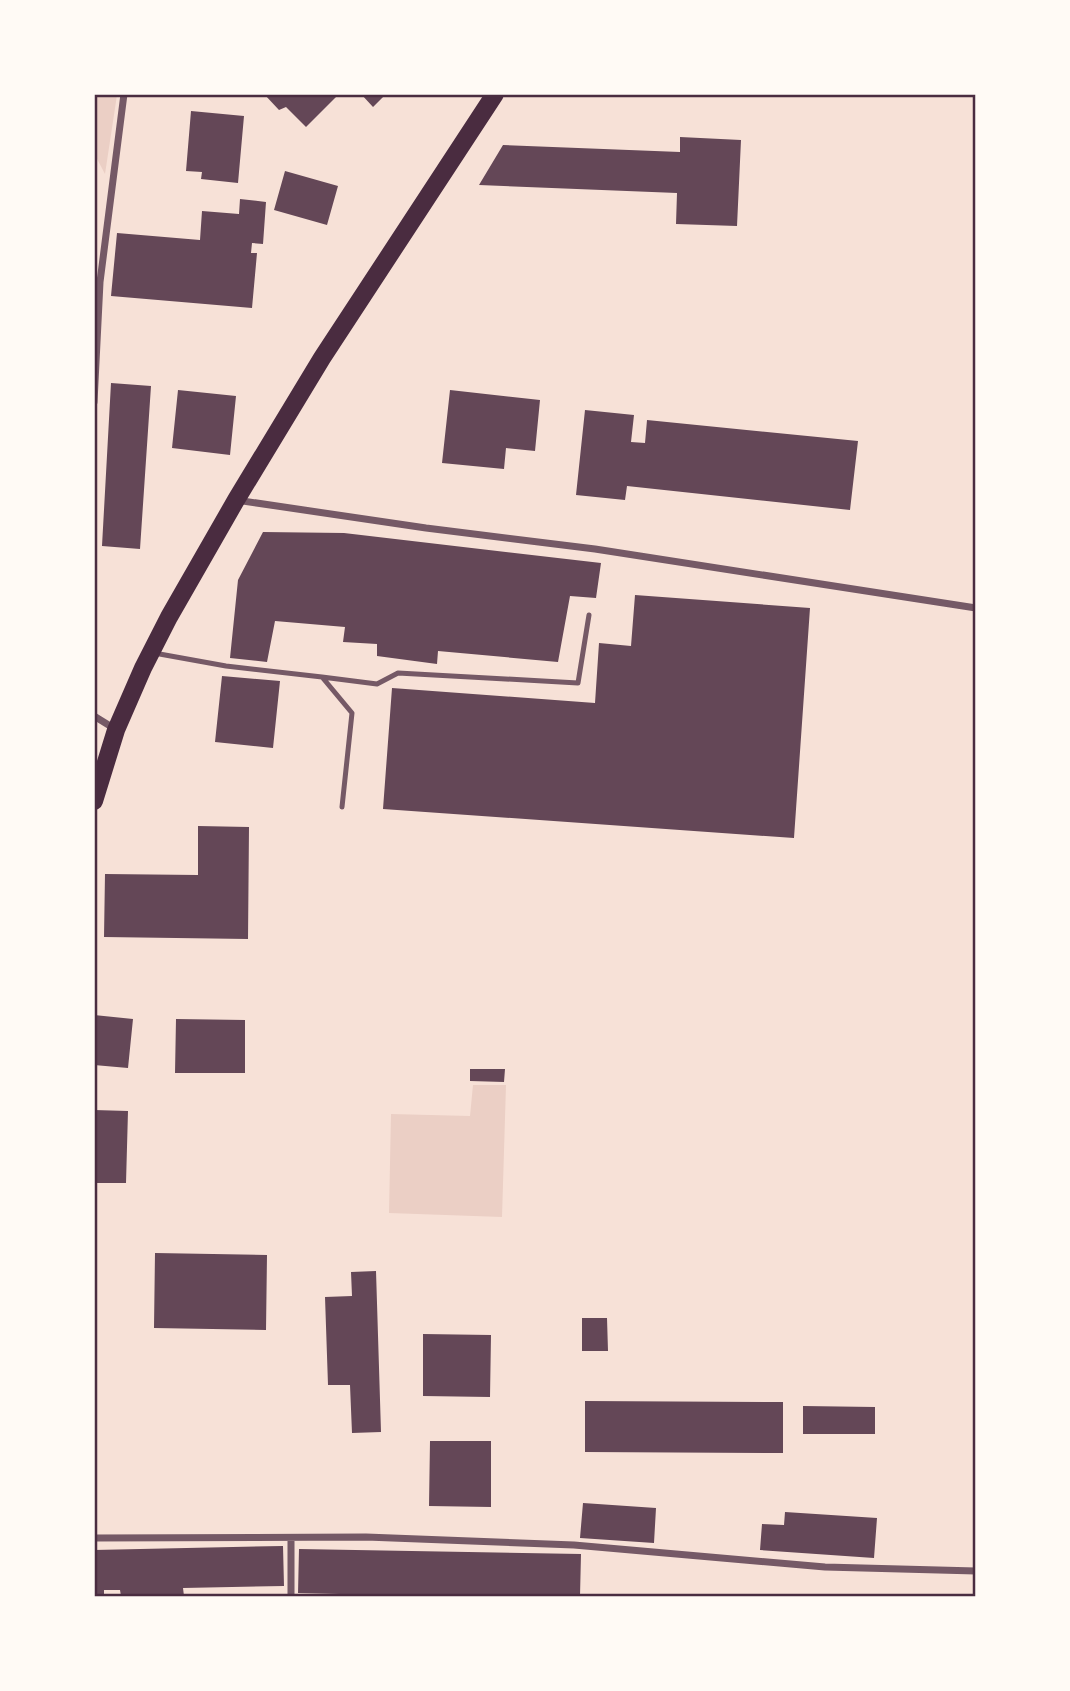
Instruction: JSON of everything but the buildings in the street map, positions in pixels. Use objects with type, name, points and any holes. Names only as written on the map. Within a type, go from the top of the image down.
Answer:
[{"type":"main road","points":[[94,801],[116,730],[151,652],[236,500],[322,358],[495,94]]},
{"type":"street","points":[[94,402],[97,282],[124,94]]},
{"type":"street","points":[[236,500],[595,549],[975,608]]},
{"type":"street","points":[[94,716],[116,730]]},
{"type":"street","points":[[94,1538],[366,1537],[574,1545],[825,1567],[975,1571]]},
{"type":"street","points":[[291,1538],[291,1597]]},
{"type":"lane","points":[[151,652],[226,666],[377,684],[398,673],[578,683],[589,615]]},
{"type":"lane","points":[[322,677],[352,713],[342,807]]},
{"type":"shaded area","points":[[94,95],[117,95],[105,174],[95,155]]},
{"type":"shaded area","points":[[473,1085],[506,1085],[502,1217],[389,1213],[391,1114],[470,1116]]}]
